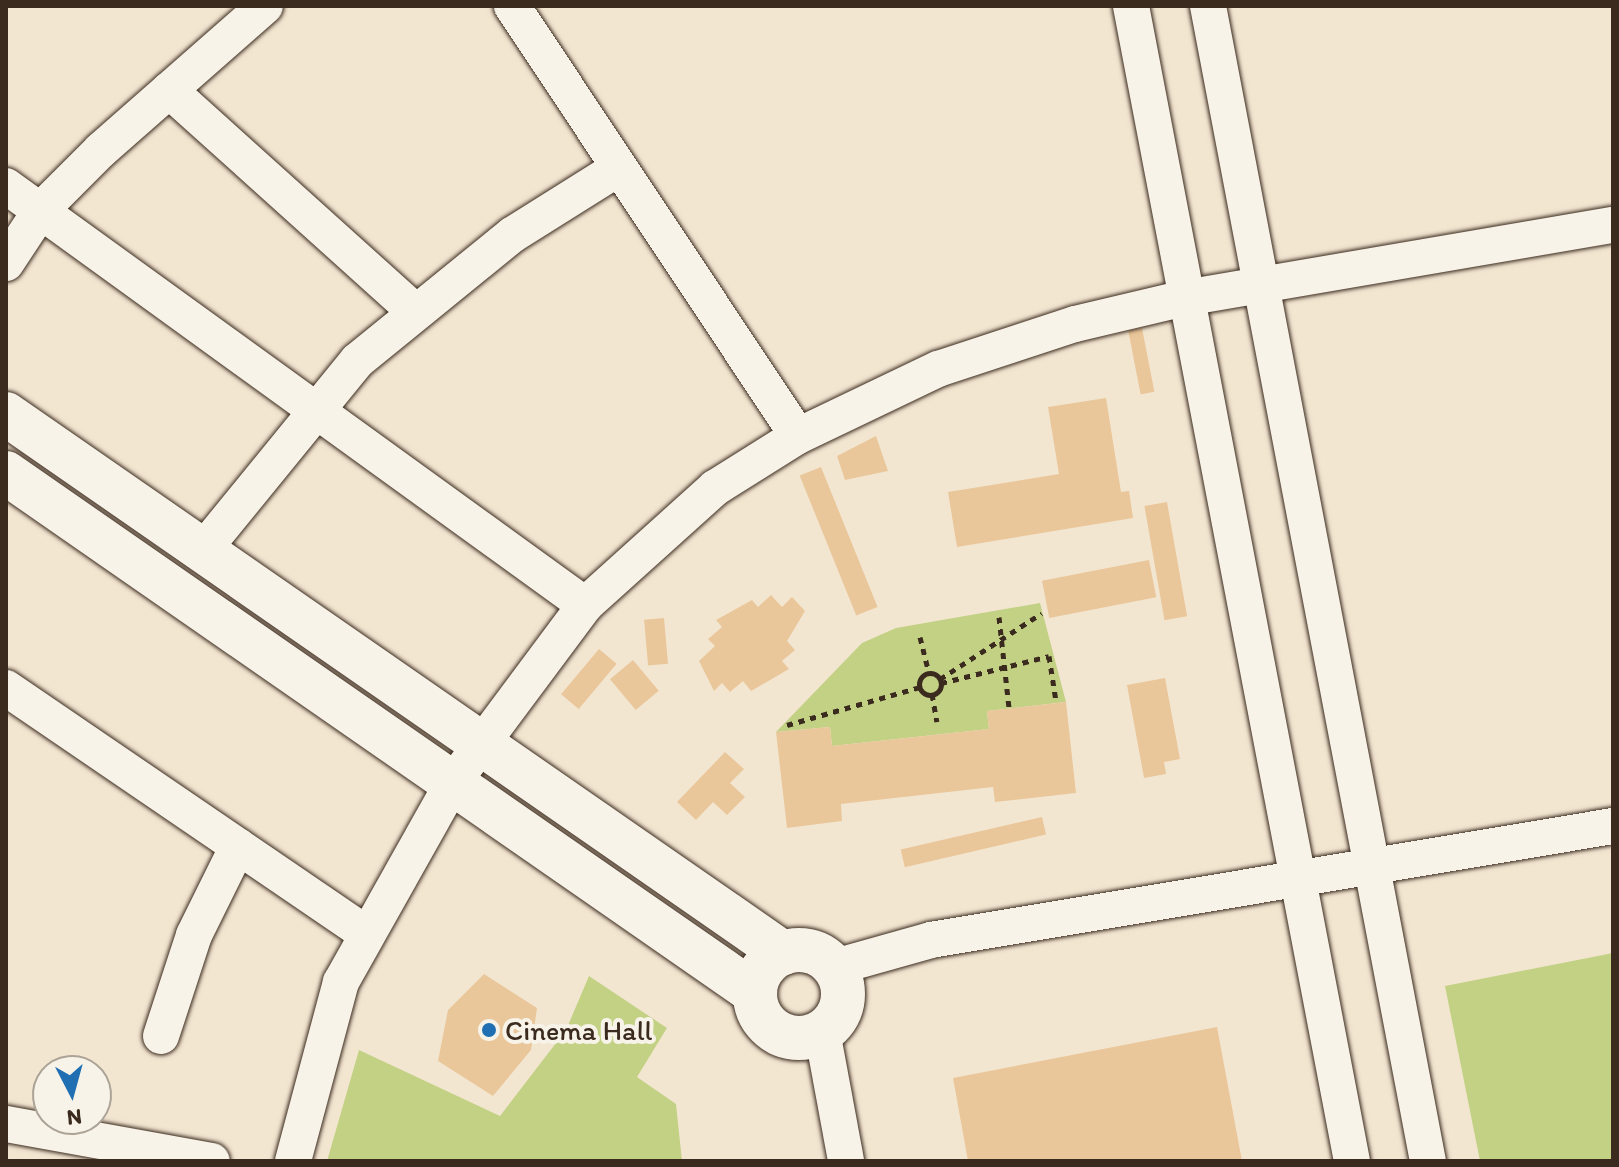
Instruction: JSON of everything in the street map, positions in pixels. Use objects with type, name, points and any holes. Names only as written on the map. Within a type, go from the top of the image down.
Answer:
[{"type":"main road","points":[[6,414],[783,953]]},
{"type":"main road","points":[[6,473],[454,781],[755,993]]},
{"type":"main road","points":[[807,950],[835,967],[843,998],[822,1031],[799,1038],[776,1031],[760,1013],[755,993],[764,968],[783,953],[807,950]]},
{"type":"street","points":[[6,263],[41,210],[169,90],[265,6]]},
{"type":"street","points":[[512,6],[798,436]]},
{"type":"street","points":[[1131,6],[1185,298],[1301,875],[1352,1161]]},
{"type":"street","points":[[1208,6],[1258,285],[1375,864],[1428,1161]]},
{"type":"street","points":[[169,90],[413,310]]},
{"type":"street","points":[[203,550],[316,406],[413,310],[619,168]]},
{"type":"street","points":[[6,186],[316,406],[585,605]]},
{"type":"street","points":[[293,1161],[341,982],[454,781],[585,605],[715,488],[798,436],[938,369],[1185,298],[1613,225]]},
{"type":"street","points":[[6,688],[367,934]]},
{"type":"street","points":[[835,967],[931,940],[1301,875],[1613,826]]},
{"type":"street","points":[[161,1036],[194,935],[238,846]]},
{"type":"street","points":[[822,1031],[846,1161]]},
{"type":"street","points":[[6,1124],[212,1161]]},
{"type":"path","points":[[937,722],[932,694],[941,681],[1042,613]]},
{"type":"path","points":[[999,617],[1009,708]]},
{"type":"path","points":[[920,637],[929,673],[941,681],[1049,656],[1056,701]]},
{"type":"path","points":[[787,725],[920,687],[929,673]]},
{"type":"path","points":[[920,687],[932,694]]},
{"type":"green space","points":[[1040,603],[1066,702],[987,711],[989,729],[832,746],[830,727],[776,732],[862,643],[896,628]]},
{"type":"green space","points":[[1613,953],[1613,1161],[1480,1161],[1445,986]]},
{"type":"green space","points":[[589,976],[667,1028],[637,1077],[676,1104],[682,1161],[327,1161],[359,1050],[500,1116],[566,1030]]},
{"type":"building","points":[[1142,328],[1154,392],[1141,394],[1128,331]]},
{"type":"building","points":[[1106,398],[1121,492],[1129,491],[1133,518],[957,547],[948,492],[1059,474],[1048,407]]},
{"type":"building","points":[[876,436],[888,471],[845,480],[837,456]]},
{"type":"building","points":[[821,467],[878,607],[856,616],[800,476]]},
{"type":"building","points":[[1167,502],[1187,616],[1164,620],[1144,506]]},
{"type":"building","points":[[1149,560],[1156,597],[1049,618],[1042,581]]},
{"type":"building","points":[[771,595],[782,607],[792,597],[805,611],[787,641],[795,650],[782,661],[789,669],[751,691],[743,681],[730,692],[722,683],[714,691],[699,661],[715,646],[708,639],[722,627],[716,620],[752,600],[758,607]]},
{"type":"building","points":[[664,618],[668,664],[648,666],[644,620]]},
{"type":"building","points":[[599,649],[617,664],[579,709],[561,694]]},
{"type":"building","points":[[633,660],[659,691],[636,710],[610,679]]},
{"type":"building","points":[[1165,678],[1180,759],[1164,762],[1166,774],[1144,778],[1127,685]]},
{"type":"building","points":[[1066,702],[1076,793],[995,802],[993,787],[841,804],[842,821],[787,828],[776,732],[830,727],[832,746],[989,729],[987,711]]},
{"type":"building","points":[[725,752],[744,769],[730,783],[745,797],[727,815],[713,802],[696,820],[677,802]]},
{"type":"building","points":[[1042,817],[1046,835],[905,867],[901,850]]},
{"type":"building","name":"Cinema Hall","points":[[484,974],[537,1008],[531,1050],[493,1096],[438,1061],[448,1010]]},
{"type":"building","points":[[1217,1027],[1242,1161],[968,1161],[953,1078]]},
{"type":"place","name":"Cinema Hall","points":[[489,1030]]}]
